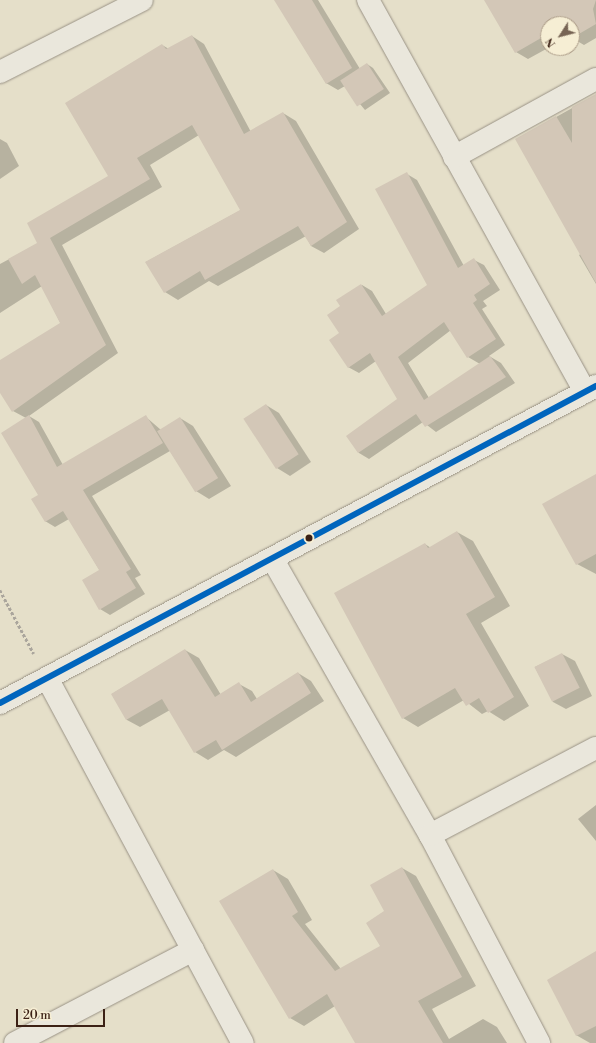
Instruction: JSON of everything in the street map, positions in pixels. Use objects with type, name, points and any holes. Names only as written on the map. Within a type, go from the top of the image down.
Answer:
[{"type":"street","points":[[0,72],[142,0]]},
{"type":"street","points":[[0,703],[273,560],[590,389],[454,157],[368,0]]},
{"type":"street","points":[[454,157],[596,79]]},
{"type":"street","points":[[273,560],[430,835],[539,1043]]},
{"type":"street","points":[[47,678],[243,1043]]},
{"type":"street","points":[[430,835],[596,748]]},
{"type":"street","points":[[15,1043],[193,950]]},
{"type":"path","points":[[0,590],[47,678]]},
{"type":"building","points":[[274,0],[312,0],[352,68],[326,84]]},
{"type":"building","points":[[484,0],[596,0],[593,9],[596,24],[580,33],[580,16],[540,16],[540,39],[515,53]]},
{"type":"building","points":[[192,35],[244,134],[283,112],[347,222],[311,246],[298,226],[205,280],[200,271],[164,293],[145,262],[240,210],[192,125],[137,158],[150,179],[50,238],[106,345],[12,412],[0,393],[0,360],[60,323],[35,275],[22,284],[8,259],[37,243],[27,223],[108,176],[65,103],[162,44],[166,49]]},
{"type":"building","points":[[367,63],[384,89],[357,106],[340,80]]},
{"type":"building","points":[[596,94],[596,283],[515,139],[556,116],[572,143],[572,107]]},
{"type":"building","points":[[407,172],[458,268],[474,258],[490,284],[474,295],[477,300],[473,303],[496,339],[467,358],[444,322],[398,357],[424,400],[490,356],[506,377],[425,427],[416,414],[358,453],[346,436],[397,399],[370,353],[348,368],[329,340],[339,333],[327,315],[340,306],[336,300],[361,284],[382,316],[427,285],[375,189]]},
{"type":"building","points":[[266,404],[299,454],[276,469],[243,419]]},
{"type":"building","points":[[29,415],[57,467],[146,415],[163,443],[83,490],[131,569],[126,572],[136,588],[99,610],[82,580],[99,570],[63,511],[45,522],[31,499],[38,495],[1,433]]},
{"type":"building","points":[[180,417],[218,478],[195,492],[157,431]]},
{"type":"building","points":[[596,474],[596,554],[576,565],[542,504]]},
{"type":"building","points":[[457,531],[495,597],[466,614],[514,697],[488,713],[479,698],[466,706],[455,688],[402,719],[334,593],[425,543],[428,548]]},
{"type":"building","points":[[185,649],[215,697],[239,682],[251,702],[298,672],[311,693],[222,750],[216,740],[194,753],[162,699],[126,720],[111,694]]},
{"type":"building","points":[[562,653],[580,688],[552,702],[534,667]]},
{"type":"building","points":[[402,867],[462,977],[418,1001],[443,1043],[355,1043],[327,994],[289,1019],[219,901],[273,869],[298,912],[292,916],[335,971],[380,946],[366,923],[384,911],[370,885]]},
{"type":"building","points":[[596,951],[596,1026],[576,1036],[547,980]]},
{"type":"transit line","points":[[0,703],[596,386]]}]
